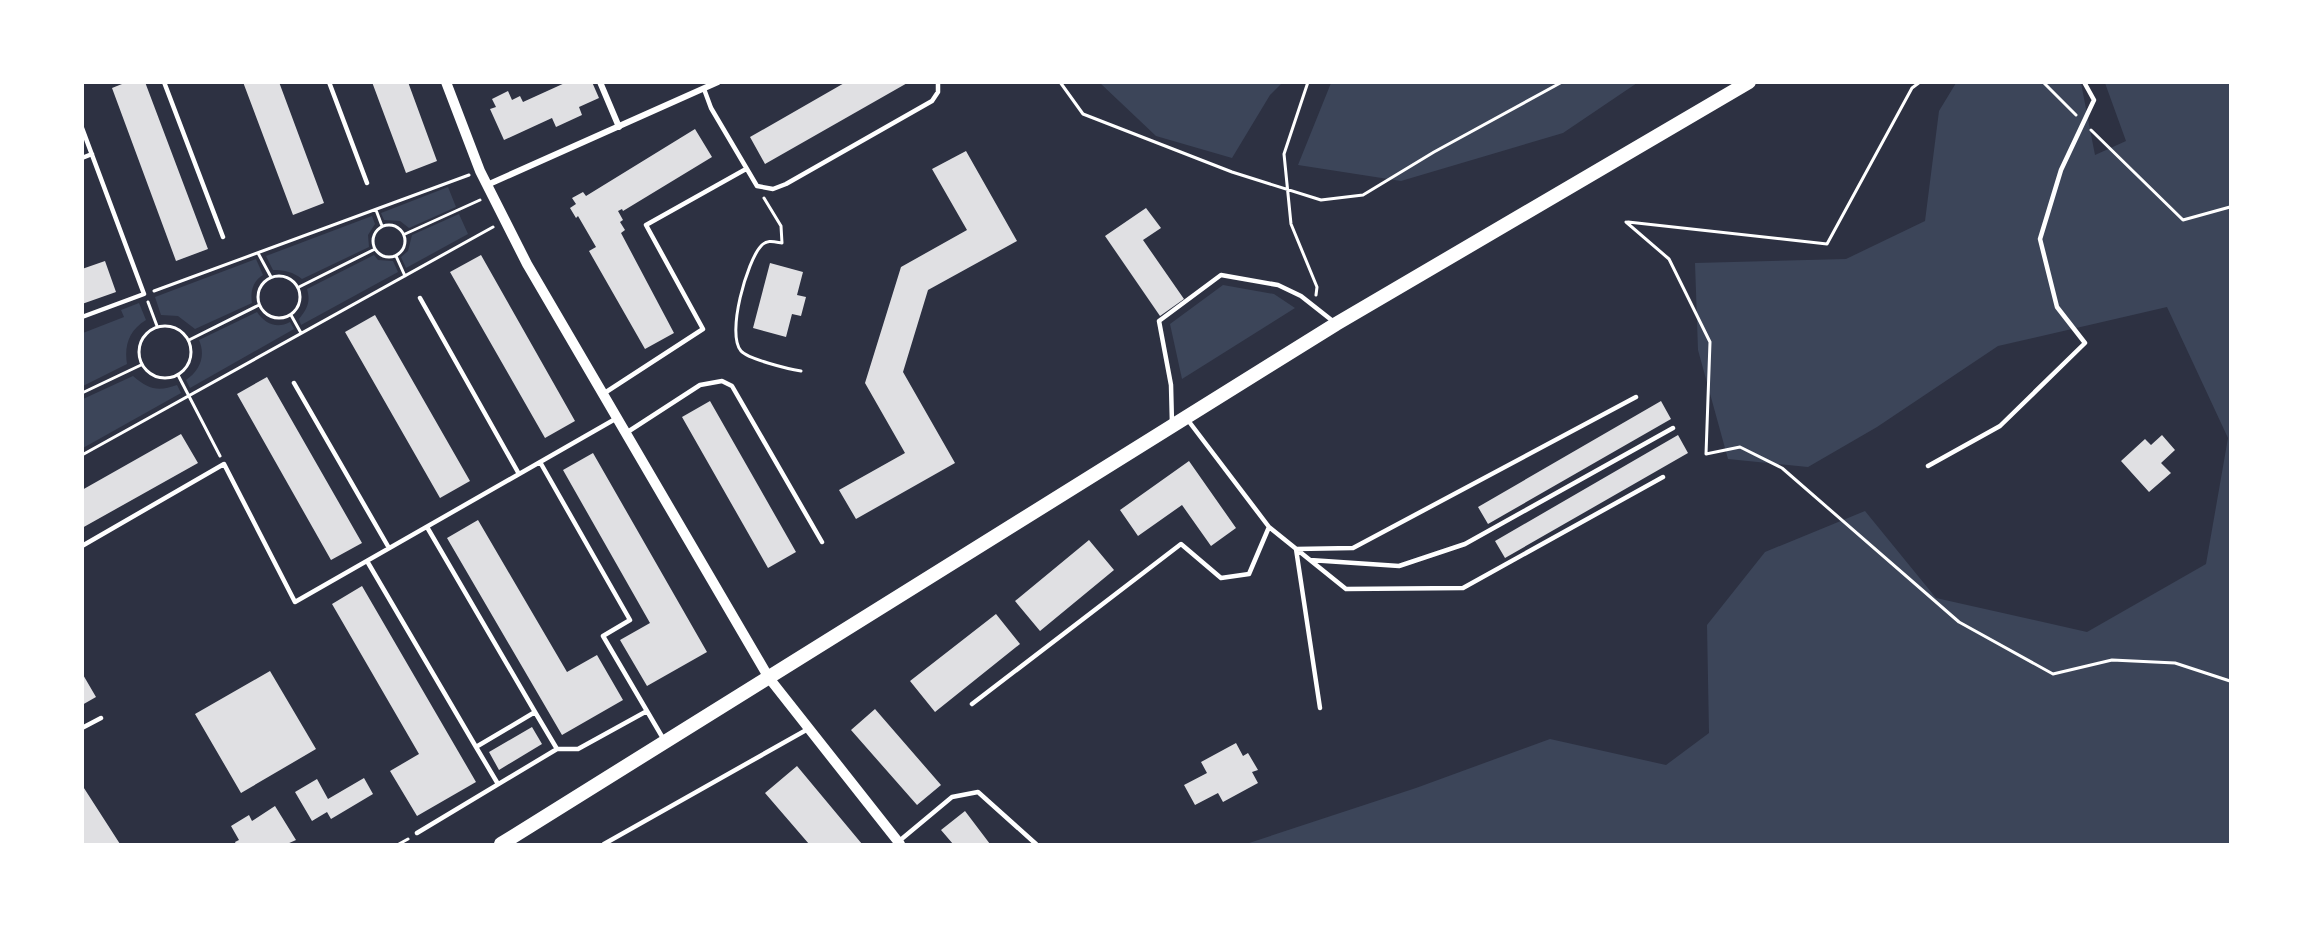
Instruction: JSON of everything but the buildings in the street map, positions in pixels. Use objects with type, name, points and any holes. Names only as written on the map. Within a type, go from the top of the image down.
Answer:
[{"type":"main road","points":[[501,844],[1336,324],[1749,82]]},
{"type":"street","points":[[446,82],[480,171],[527,264],[769,678],[899,843]]},
{"type":"street","points":[[600,82],[619,127]]},
{"type":"street","points":[[490,190],[718,82]]},
{"type":"lane","points":[[164,82],[223,237]]},
{"type":"lane","points":[[329,82],[367,183]]},
{"type":"lane","points":[[704,89],[711,108],[757,186],[773,189],[786,184],[932,100],[938,92],[938,82]]},
{"type":"lane","points":[[1928,466],[2000,426],[2085,343],[2057,306],[2040,239],[2061,170],[2094,100],[2084,82]]},
{"type":"lane","points":[[82,128],[144,294],[82,317]]},
{"type":"lane","points":[[82,158],[92,154]]},
{"type":"lane","points":[[603,394],[704,329],[646,225],[746,169]]},
{"type":"lane","points":[[1172,425],[1171,385],[1158,321],[1221,275],[1278,285],[1301,296],[1336,324]]},
{"type":"lane","points":[[420,298],[519,474]]},
{"type":"lane","points":[[626,433],[700,385],[722,381],[732,386],[822,542]]},
{"type":"lane","points":[[294,383],[389,548]]},
{"type":"lane","points":[[1296,549],[1353,548],[1636,397]]},
{"type":"lane","points":[[1185,417],[1269,527],[1346,589],[1463,588],[1663,477]]},
{"type":"lane","points":[[82,546],[224,464],[295,602],[617,418]]},
{"type":"lane","points":[[1310,560],[1399,566],[1466,544],[1673,428]]},
{"type":"lane","points":[[540,462],[630,620],[603,636],[665,743]]},
{"type":"lane","points":[[427,527],[557,749]]},
{"type":"lane","points":[[972,704],[1181,544],[1221,579],[1250,574],[1269,527]]},
{"type":"lane","points":[[1296,549],[1320,708]]},
{"type":"lane","points":[[367,561],[498,784]]},
{"type":"lane","points":[[417,833],[557,749],[578,749],[647,711]]},
{"type":"lane","points":[[476,747],[535,712]]},
{"type":"lane","points":[[82,728],[101,718]]},
{"type":"lane","points":[[604,844],[809,729]]},
{"type":"lane","points":[[899,843],[952,796],[978,792],[1036,844]]},
{"type":"path","points":[[1060,82],[1083,114],[1232,172],[1321,200],[1363,195],[1434,152],[1562,82]]},
{"type":"path","points":[[1308,82],[1284,154],[1291,224],[1317,287],[1313,306]]},
{"type":"path","points":[[1920,82],[1912,88],[1827,244],[1626,222],[1669,259],[1710,342],[1706,454],[1740,447],[1782,468],[1959,622],[2053,674],[2112,660],[2175,663],[2230,681]]},
{"type":"path","points":[[2043,82],[2182,220],[2230,207]]},
{"type":"path","points":[[156,326],[144,294],[480,171]]},
{"type":"path","points":[[757,186],[781,226],[783,243],[769,241],[756,254],[735,320],[735,336],[738,347],[749,358],[801,371]]},
{"type":"path","points":[[405,234],[490,190]]},
{"type":"path","points":[[376,210],[382,226]]},
{"type":"path","points":[[82,455],[505,220]]},
{"type":"path","points":[[392,224],[405,234],[404,249],[396,256],[381,255],[375,249],[373,240],[375,232],[382,226],[392,224]]},
{"type":"path","points":[[298,287],[375,249]]},
{"type":"path","points":[[258,253],[271,277]]},
{"type":"path","points":[[396,256],[405,276]]},
{"type":"path","points":[[281,276],[293,280],[298,287],[301,296],[299,305],[291,315],[281,318],[268,315],[259,305],[258,294],[262,284],[271,277],[281,276]]},
{"type":"path","points":[[189,340],[259,305]]},
{"type":"path","points":[[291,315],[301,333]]},
{"type":"path","points":[[156,326],[172,326],[185,333],[192,353],[189,363],[178,375],[166,379],[153,376],[141,365],[138,352],[142,337],[156,326]]},
{"type":"path","points":[[82,393],[141,365]]},
{"type":"path","points":[[178,375],[224,464]]},
{"type":"shaded area","points":[[1100,83],[1282,83],[1270,95],[1232,158],[1156,136]]},
{"type":"shaded area","points":[[1331,83],[1637,83],[1563,133],[1401,181],[1298,165]]},
{"type":"shaded area","points":[[1956,83],[2081,83],[2095,155],[2126,141],[2105,83],[2230,83],[2230,844],[1246,844],[1416,788],[1550,739],[1666,765],[1709,733],[1707,625],[1765,552],[1865,511],[1936,598],[2087,632],[2206,564],[2228,438],[2167,307],[1998,346],[1877,427],[1808,467],[1728,459],[1698,350],[1695,263],[1846,259],[1925,221],[1939,111]]},
{"type":"shaded area","points":[[448,187],[456,207],[409,228],[400,221],[384,220],[381,213]]},
{"type":"shaded area","points":[[459,214],[468,234],[406,268],[401,257],[408,251],[412,235]]},
{"type":"shaded area","points":[[372,216],[375,224],[368,235],[369,247],[302,279],[289,272],[273,270],[266,256]]},
{"type":"shaded area","points":[[374,255],[378,260],[393,261],[398,272],[301,325],[299,319],[308,302],[307,289]]},
{"type":"shaded area","points":[[256,259],[263,275],[253,287],[252,303],[195,329],[178,316],[161,315],[155,297]]},
{"type":"shaded area","points":[[1223,285],[1274,294],[1295,308],[1182,379],[1170,324]]},
{"type":"shaded area","points":[[139,303],[146,320],[135,329],[129,339],[126,351],[127,364],[83,386],[83,333],[124,317],[121,310]]},
{"type":"shaded area","points":[[257,312],[264,320],[272,324],[280,325],[290,322],[294,329],[190,388],[186,380],[195,372],[202,357],[199,340]]},
{"type":"shaded area","points":[[133,376],[154,388],[177,385],[181,393],[83,448],[83,399]]}]
